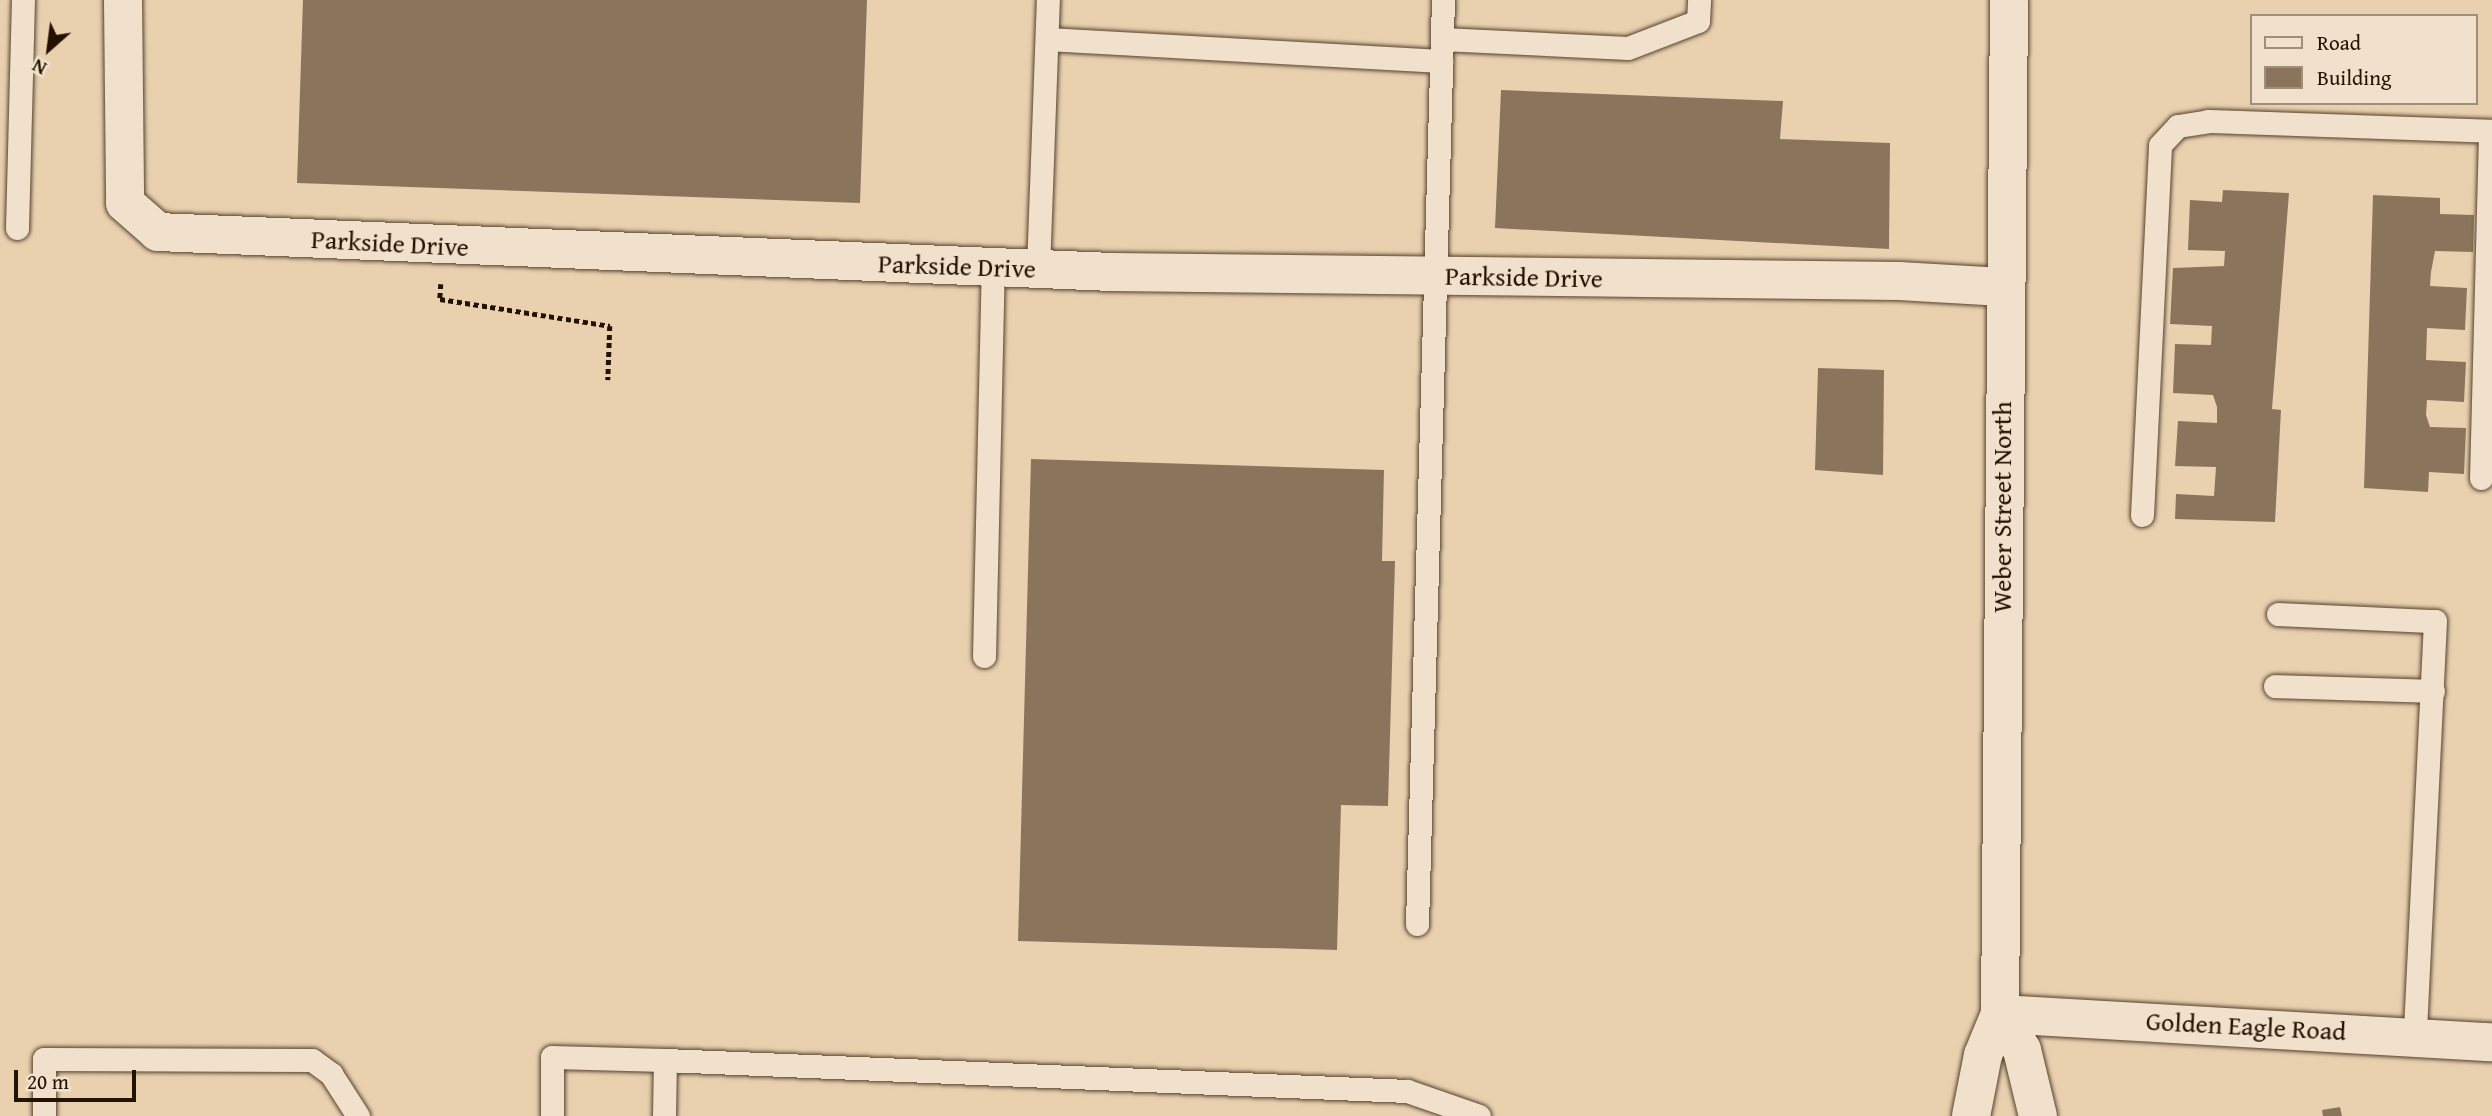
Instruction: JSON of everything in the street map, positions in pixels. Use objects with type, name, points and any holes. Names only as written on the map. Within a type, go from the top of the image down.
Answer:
[{"type":"street","name":"Parkside Drive","points":[[123,0],[125,203],[158,232],[1038,269],[2003,287]]},
{"type":"street","name":"Weber Street North","points":[[1971,1116],[1983,1055],[2000,1014],[2003,287],[2009,0]]},
{"type":"street","name":"Golden Eagle Road","points":[[2000,1014],[2492,1042]]},
{"type":"street","points":[[2000,1014],[2022,1050],[2038,1116]]},
{"type":"lane","points":[[17,228],[23,0]]},
{"type":"lane","points":[[1038,269],[1048,0]]},
{"type":"lane","points":[[1417,924],[1443,0]]},
{"type":"lane","points":[[1047,39],[1442,50],[1628,48],[1698,21],[1699,0]]},
{"type":"lane","points":[[2142,515],[2160,145],[2178,126],[2208,121],[2491,131],[2481,478]]},
{"type":"lane","points":[[984,656],[993,266]]},
{"type":"lane","points":[[2278,614],[2435,621],[2415,1037]]},
{"type":"lane","points":[[2276,686],[2433,691]]},
{"type":"lane","points":[[552,1116],[552,1056],[1407,1091],[1479,1116]]},
{"type":"lane","points":[[44,1116],[44,1059],[312,1060],[331,1074],[358,1116]]},
{"type":"lane","points":[[664,1116],[665,1060]]},
{"type":"path","points":[[441,277],[440,299],[610,326],[608,380]]},
{"type":"building","points":[[303,0],[867,0],[860,203],[297,183]]},
{"type":"building","points":[[1501,90],[1783,101],[1780,139],[1890,143],[1889,249],[1495,228]]},
{"type":"building","points":[[2223,190],[2289,193],[2272,409],[2281,410],[2275,522],[2175,519],[2176,494],[2214,496],[2216,467],[2175,466],[2178,421],[2217,423],[2217,407],[2213,395],[2173,393],[2175,344],[2211,345],[2212,326],[2170,324],[2173,268],[2224,266],[2225,251],[2188,250],[2190,200],[2222,202]]},
{"type":"building","points":[[2373,195],[2440,198],[2440,214],[2474,215],[2473,252],[2435,251],[2431,272],[2430,286],[2467,288],[2465,330],[2427,328],[2426,360],[2466,362],[2464,402],[2427,400],[2426,415],[2430,427],[2466,428],[2464,474],[2429,472],[2428,492],[2364,488]]},
{"type":"building","points":[[1818,368],[1884,370],[1883,475],[1815,470]]},
{"type":"building","points":[[1031,459],[1384,470],[1382,561],[1395,561],[1388,806],[1341,805],[1337,950],[1018,941]]},
{"type":"building","points":[[2340,1107],[2342,1116],[2323,1116],[2322,1110]]}]
